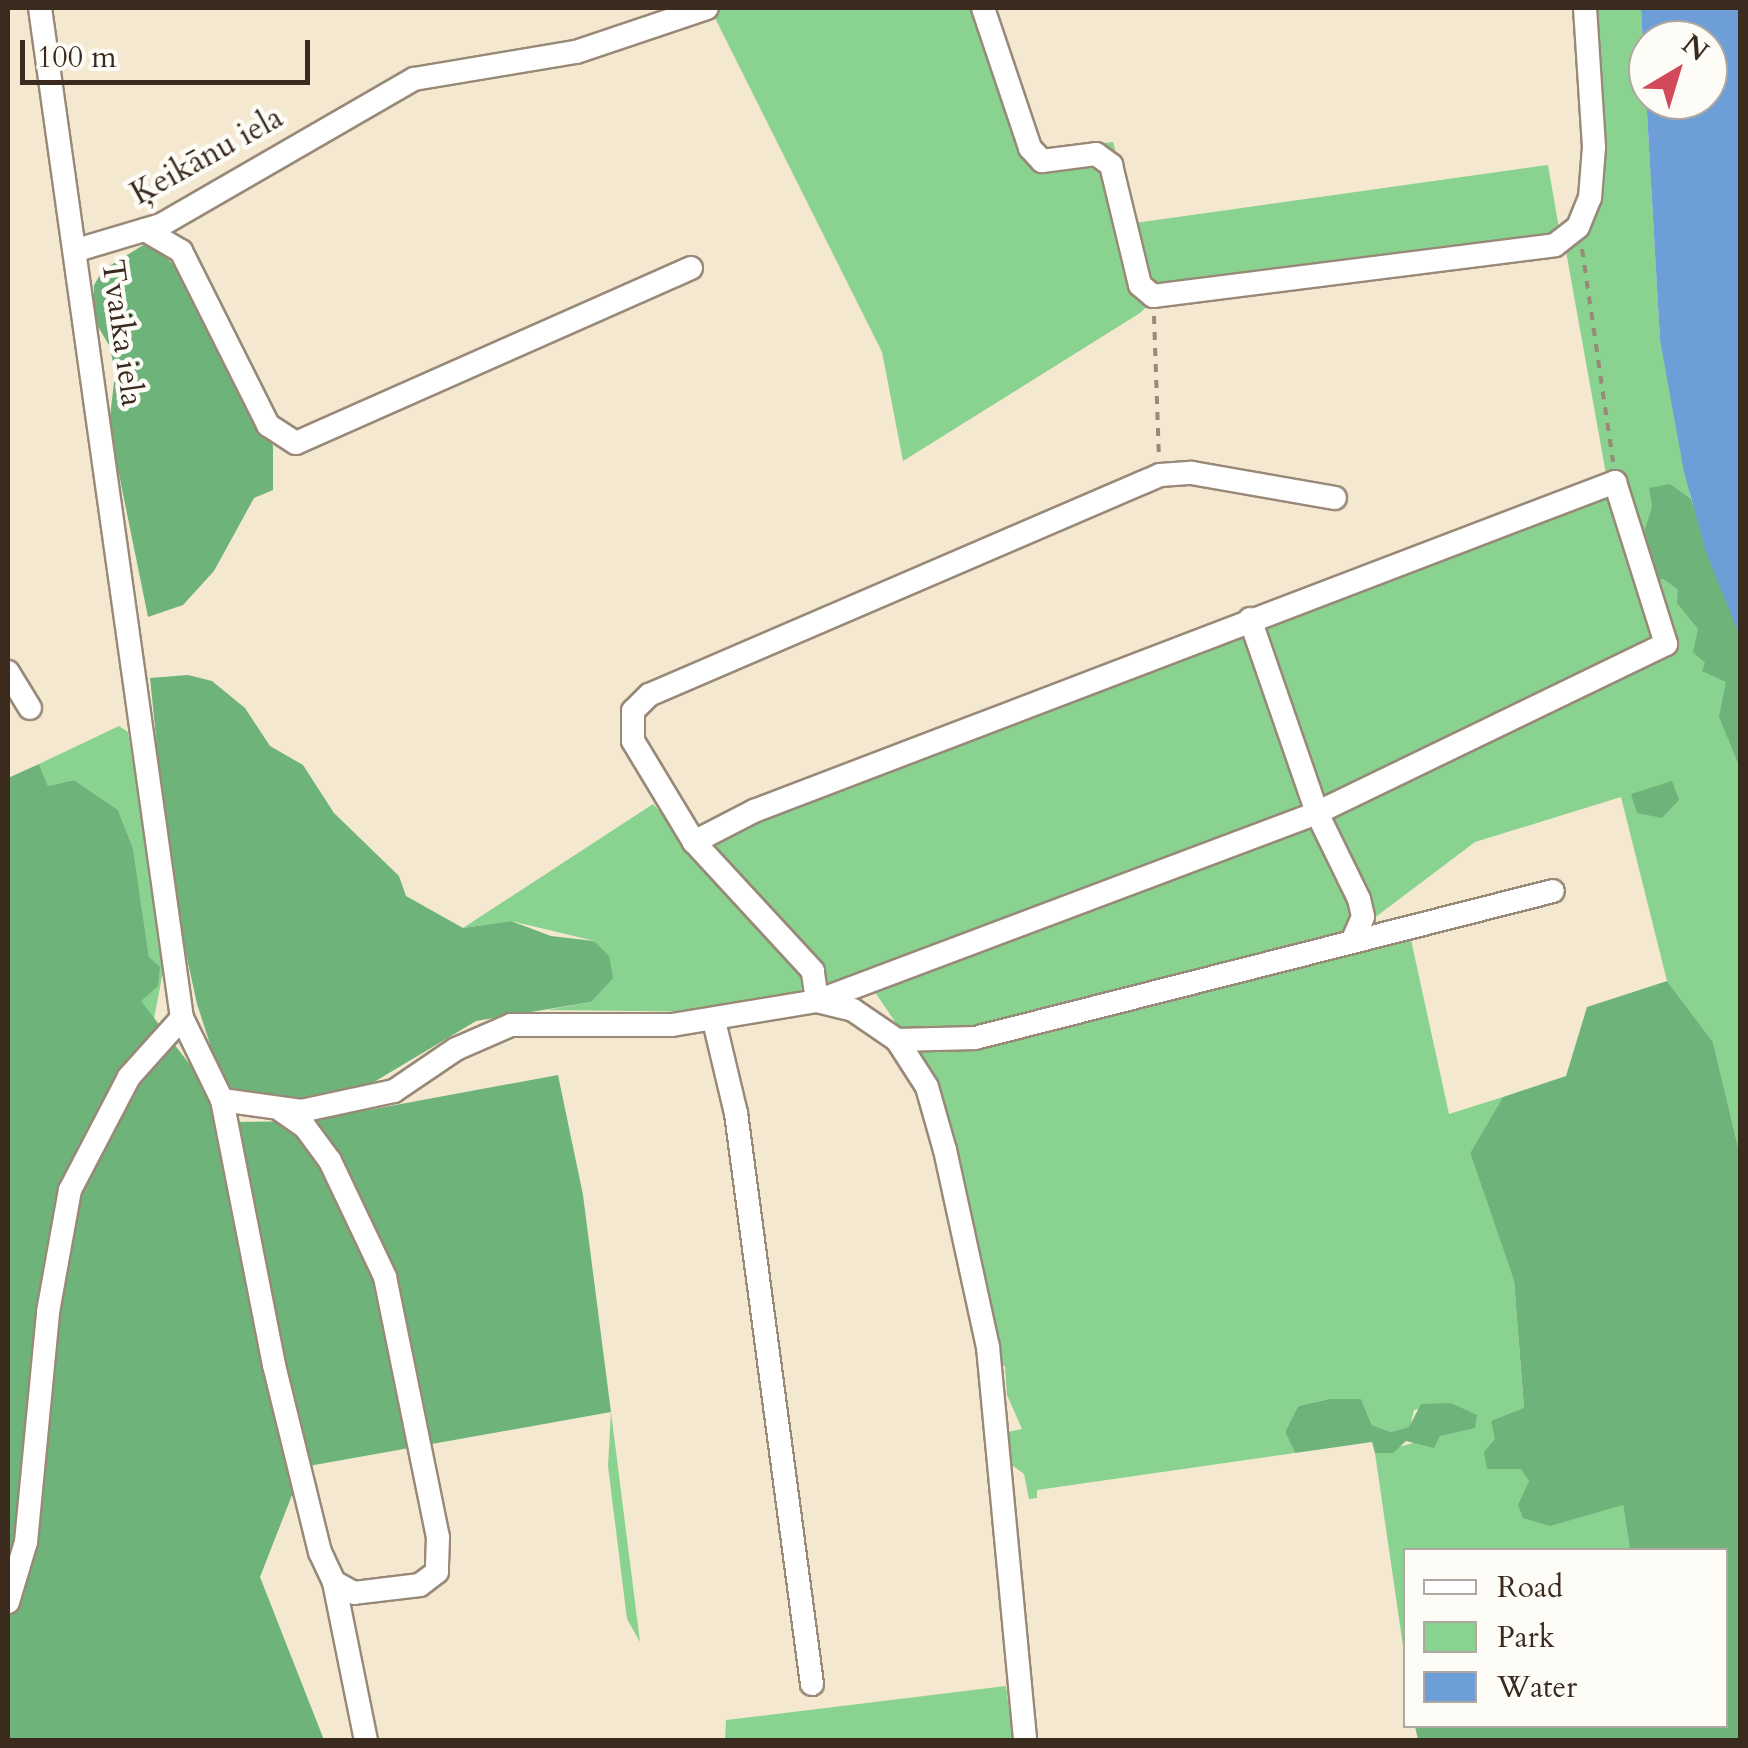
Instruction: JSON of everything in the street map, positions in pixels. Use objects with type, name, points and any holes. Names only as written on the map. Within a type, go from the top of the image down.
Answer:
[{"type":"street","name":"Tvaika iela","points":[[40,8],[138,669],[182,1018],[222,1100],[274,1364],[320,1552],[334,1582],[366,1740]]},
{"type":"street","name":"Ķeikānu iela","points":[[78,250],[145,230],[414,79],[576,52],[707,8]]},
{"type":"street","points":[[983,8],[1030,148],[1042,160],[1096,154],[1111,165],[1140,285],[1154,296],[1555,245],[1578,226],[1590,198],[1594,147],[1585,8]]},
{"type":"street","points":[[145,230],[182,251],[268,425],[296,443],[692,268]]},
{"type":"street","points":[[817,1001],[812,971],[801,955],[694,842],[633,741],[630,724],[641,701],[1160,475],[1192,472],[1335,498]]},
{"type":"street","points":[[222,1100],[282,1111],[394,1091],[456,1049],[511,1025],[714,1021],[817,1001],[1317,812],[1666,644],[1615,482],[742,816],[694,842]]},
{"type":"street","points":[[1250,619],[1317,812],[1359,900],[1363,917],[1354,937]]},
{"type":"street","points":[[8,672],[30,708]]},
{"type":"street","points":[[898,1040],[975,1038],[1354,937],[1553,890]]},
{"type":"street","points":[[817,1001],[853,1010],[898,1040],[927,1087],[945,1150],[988,1346],[1026,1740]]},
{"type":"street","points":[[8,1602],[26,1542],[48,1312],[70,1190],[129,1077],[182,1018]]},
{"type":"street","points":[[714,1021],[736,1113],[812,1684]]},
{"type":"street","points":[[282,1111],[305,1127],[330,1161],[385,1277],[438,1537],[437,1572],[420,1585],[354,1594],[334,1582]]},
{"type":"path","points":[[1578,226],[1600,341],[1615,482]]},
{"type":"path","points":[[1154,296],[1160,475]]},
{"type":"green space","points":[[710,8],[974,8],[1044,149],[1113,142],[1135,223],[1548,165],[1560,234],[1166,288],[1140,313],[903,461],[882,352]]},
{"type":"green space","points":[[1590,8],[1641,8],[1642,20],[1628,20],[1628,120],[1647,120],[1660,339],[1691,499],[1652,506],[1642,538],[1653,562],[1648,570],[1606,474],[1565,246],[1587,222]]},
{"type":"green space","points":[[153,239],[212,316],[236,364],[273,446],[273,490],[254,498],[214,571],[183,605],[148,617],[109,425],[115,374],[110,347],[93,318],[94,285],[103,270]]},
{"type":"green space","points":[[1670,484],[1691,499],[1740,637],[1740,768],[1719,717],[1726,682],[1702,671],[1705,663],[1693,652],[1698,629],[1677,603],[1678,590],[1663,579],[1653,584],[1648,570],[1653,562],[1642,538],[1652,506],[1649,488]]},
{"type":"green space","points":[[1610,493],[1653,584],[1663,579],[1678,590],[1726,682],[1728,740],[1739,750],[1740,768],[1740,1155],[1713,1042],[1667,981],[1621,797],[1475,842],[1365,925],[949,1036],[900,1029],[864,976],[832,988],[810,950],[747,892],[707,841],[722,828],[1023,720],[1130,669]]},
{"type":"green space","points":[[188,675],[212,681],[245,708],[270,746],[303,765],[334,813],[399,876],[406,896],[463,928],[511,921],[551,936],[594,941],[609,956],[613,978],[591,1002],[476,1021],[369,1085],[292,1102],[255,1100],[231,1088],[217,1066],[197,1004],[171,884],[150,678]]},
{"type":"green space","points":[[119,726],[128,732],[165,961],[153,1024],[140,1001],[149,957],[133,848],[118,810],[74,780],[48,786],[39,764]]},
{"type":"green space","points":[[39,764],[48,786],[74,780],[118,810],[133,848],[149,957],[160,967],[158,986],[141,1001],[234,1122],[309,1121],[558,1075],[583,1195],[611,1412],[303,1467],[260,1577],[324,1740],[8,1740],[8,778]]},
{"type":"green space","points":[[1672,781],[1679,800],[1662,818],[1637,813],[1631,794]]},
{"type":"green space","points":[[653,804],[803,970],[804,986],[796,996],[722,1012],[547,1010],[591,1002],[595,941],[511,921],[463,928]]},
{"type":"green space","points":[[1408,926],[1449,1114],[1503,1097],[1470,1153],[1514,1281],[1524,1409],[1495,1439],[1488,1469],[1522,1469],[1529,1481],[1525,1499],[1623,1505],[1630,1548],[1403,1548],[1403,1646],[1375,1453],[1440,1436],[1467,1413],[1451,1403],[1414,1410],[1410,1427],[1391,1432],[1372,1425],[1361,1399],[1328,1399],[1298,1406],[1285,1432],[1295,1453],[1037,1490],[1037,1498],[1029,1499],[1024,1474],[1008,1462],[1003,1433],[1022,1429],[1007,1395],[1005,1366],[996,1366],[917,1053]]},
{"type":"green space","points":[[1667,981],[1713,1042],[1740,1155],[1740,1740],[1418,1740],[1415,1728],[1728,1728],[1728,1548],[1630,1548],[1623,1505],[1550,1526],[1523,1518],[1518,1505],[1529,1481],[1521,1469],[1487,1469],[1484,1452],[1495,1439],[1491,1421],[1524,1408],[1514,1281],[1470,1153],[1503,1097],[1566,1076],[1587,1007]]},
{"type":"green space","points":[[1329,1399],[1361,1399],[1372,1425],[1391,1432],[1409,1427],[1421,1404],[1451,1403],[1477,1415],[1475,1428],[1440,1436],[1434,1448],[1406,1441],[1393,1453],[1375,1453],[1372,1442],[1295,1453],[1285,1432],[1298,1406]]},
{"type":"green space","points":[[611,1412],[640,1642],[627,1619],[608,1466]]},
{"type":"green space","points":[[1006,1686],[1013,1740],[725,1740],[726,1720]]},
{"type":"water","points":[[1641,8],[1740,8],[1740,637],[1706,552],[1684,472],[1660,340],[1647,120],[1728,120],[1728,20],[1642,20]]}]
